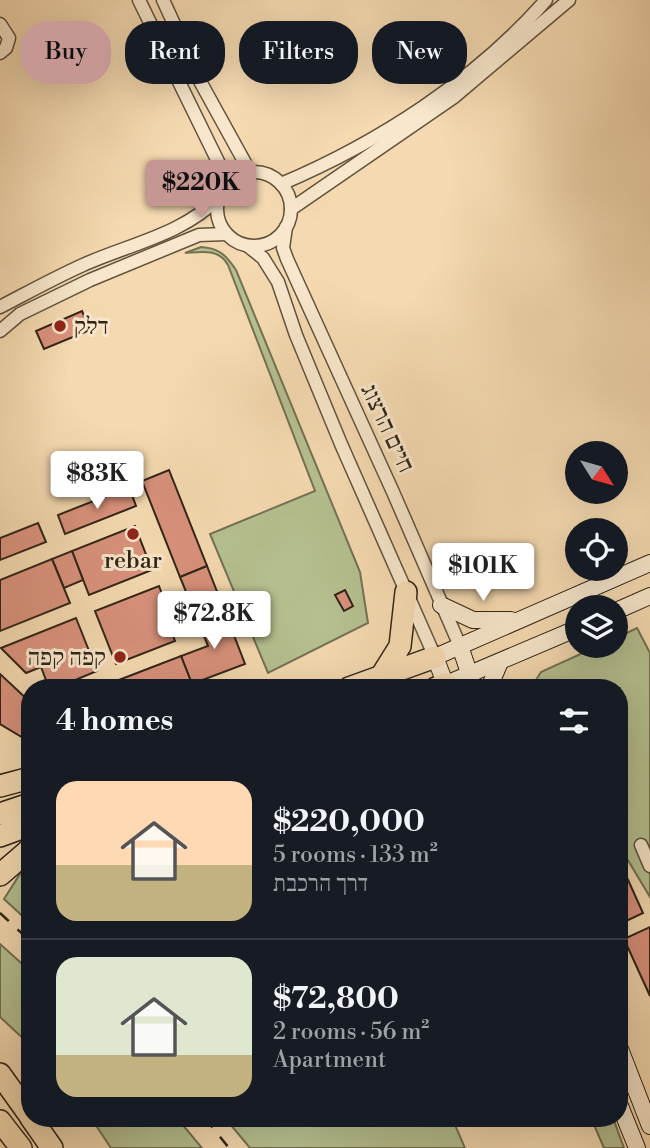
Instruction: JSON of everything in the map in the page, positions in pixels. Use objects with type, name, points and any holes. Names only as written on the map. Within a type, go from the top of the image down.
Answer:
[{"type":"highway","points":[[380,678],[400,646],[407,592]]},
{"type":"highway","points":[[377,679],[435,657]]},
{"type":"highway","points":[[0,786],[21,780]]},
{"type":"highway","points":[[0,814],[21,807]]},
{"type":"highway","points":[[0,836],[21,828]]},
{"type":"highway","points":[[0,875],[21,857]]},
{"type":"highway","points":[[0,1074],[21,1104]]},
{"type":"highway","points":[[0,1121],[21,1148]]},
{"type":"highway","points":[[37,1127],[52,1148]]},
{"type":"main road","points":[[441,679],[435,657],[650,563]]},
{"type":"main road","points":[[628,606],[650,596]]},
{"type":"main road","points":[[441,605],[473,620],[521,620]]},
{"type":"main road","points":[[475,679],[500,662],[565,634]]},
{"type":"main road","points":[[460,646],[471,679]]},
{"type":"main road","points":[[493,679],[500,662]]},
{"type":"main road","points":[[628,1070],[650,1126]]},
{"type":"main road","points":[[628,1127],[636,1148]]},
{"type":"street","points":[[139,0],[228,182]]},
{"type":"street","points":[[163,0],[201,83],[250,172]]},
{"type":"street","points":[[281,184],[339,158],[422,106],[488,55],[546,0]]},
{"type":"street","points":[[291,209],[454,97],[569,0]]},
{"type":"street","points":[[0,24],[9,38],[6,48],[0,53]]},
{"type":"street","points":[[0,307],[83,265],[202,214],[218,198],[228,182],[250,172],[262,173],[281,184],[288,194],[291,209],[286,227],[270,243],[248,246],[226,234],[219,223],[218,198]]},
{"type":"street","name":"חיים הרצוג","points":[[286,227],[283,248],[287,259],[460,646]]},
{"type":"street","points":[[0,331],[20,314],[101,275],[199,235],[226,234]]},
{"type":"street","name":"חיים הרצוג","points":[[248,246],[263,258],[278,282],[296,335],[435,657]]},
{"type":"street","points":[[641,845],[650,866]]},
{"type":"green space","points":[[201,247],[222,253],[236,270],[360,572],[368,623],[268,673],[210,534],[315,491],[228,265],[215,253],[185,253]]},
{"type":"green space","points":[[637,628],[650,653],[650,897],[628,860],[628,679],[537,679],[541,672],[572,658],[628,658],[628,632]]},
{"type":"green space","points":[[21,873],[21,915],[4,899]]},
{"type":"green space","points":[[0,944],[21,963],[21,1037],[0,1017]]},
{"type":"green space","points":[[97,1127],[184,1127],[202,1148],[111,1148]]},
{"type":"green space","points":[[232,1127],[456,1127],[465,1148],[250,1148]]},
{"type":"green space","points":[[595,1127],[616,1127],[624,1148],[604,1148]]},
{"type":"building","points":[[82,311],[90,330],[44,349],[36,331]]},
{"type":"building","points":[[169,470],[207,566],[180,577],[142,481]]},
{"type":"building","points":[[129,487],[136,506],[65,534],[58,515]]},
{"type":"building","points":[[38,523],[46,542],[0,560],[0,538]]},
{"type":"building","points":[[135,526],[152,570],[89,595],[72,551]]},
{"type":"building","points":[[72,551],[83,580],[64,588],[52,559]]},
{"type":"building","points":[[52,559],[70,603],[0,631],[0,580]]},
{"type":"building","points":[[207,566],[225,612],[205,619],[209,628],[202,631],[180,577]]},
{"type":"building","points":[[159,586],[170,615],[166,617],[175,641],[116,664],[95,611]]},
{"type":"building","points":[[345,590],[353,606],[344,611],[335,595]]},
{"type":"building","points":[[225,612],[245,664],[205,679],[190,679],[181,656],[208,646],[202,631],[209,628],[205,619]]},
{"type":"building","points":[[76,618],[97,671],[78,679],[46,679],[41,667],[26,673],[1,648]]},
{"type":"building","points":[[181,656],[190,679],[121,679]]},
{"type":"building","points":[[0,674],[21,694],[21,737],[0,724]]},
{"type":"building","points":[[628,880],[643,913],[628,920]]},
{"type":"building","points":[[650,927],[650,996],[628,948],[628,937]]},
{"type":"railway","points":[[0,913],[21,933]]},
{"type":"railway","points":[[212,1127],[229,1148]]},
{"type":"place","name":"דלק","points":[[60,326]]},
{"type":"place","name":"rebar","points":[[133,534]]},
{"type":"place","name":"קפה קפה","points":[[120,657]]}]
